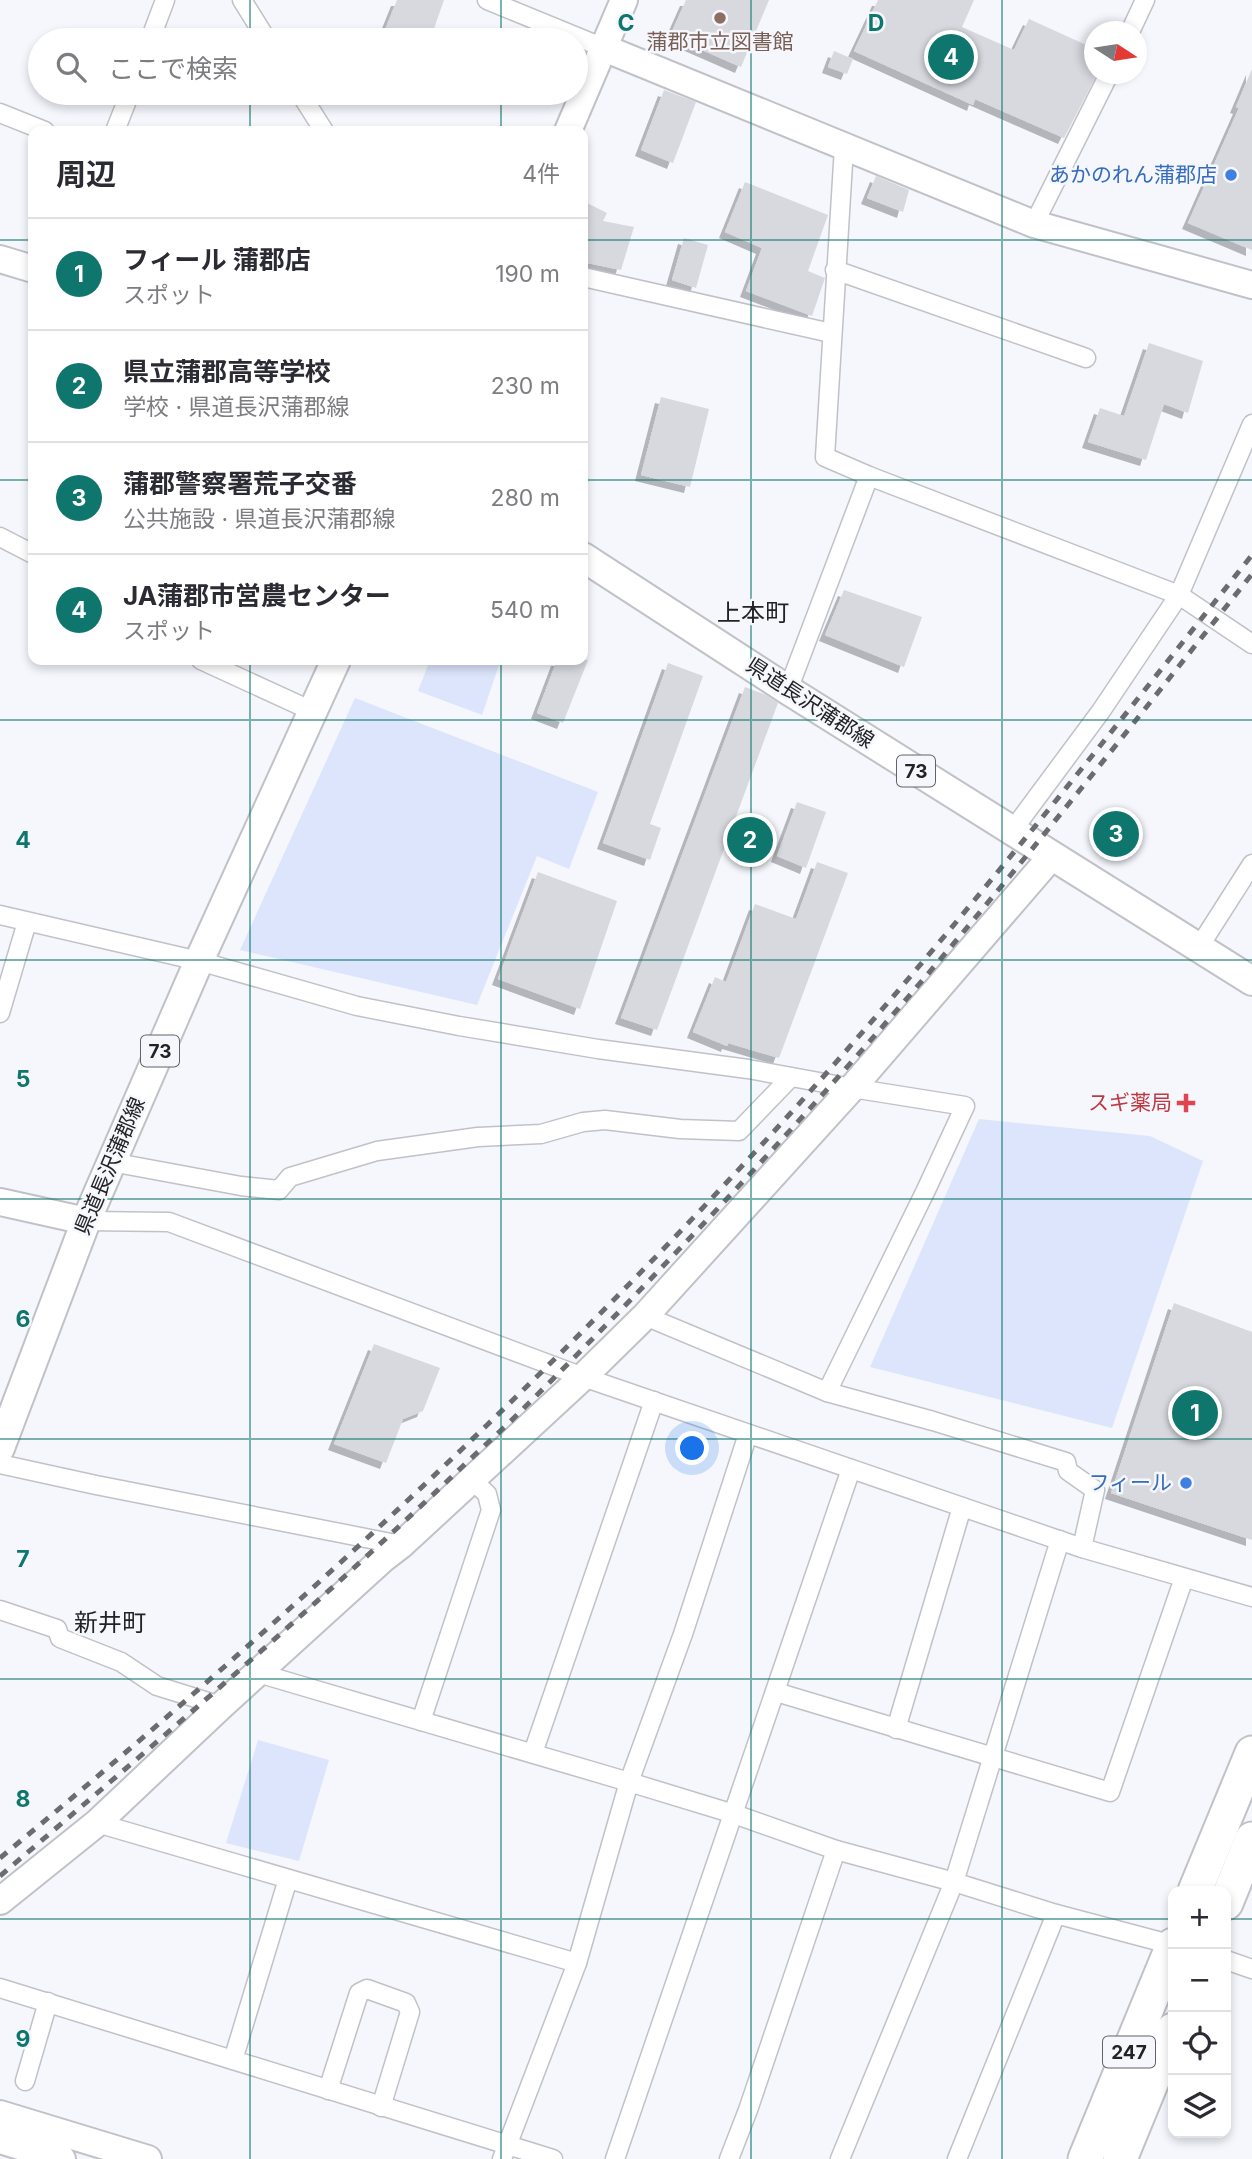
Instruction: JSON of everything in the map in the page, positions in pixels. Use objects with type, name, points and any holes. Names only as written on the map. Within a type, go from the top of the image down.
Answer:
[{"type":"highway","points":[[1197,1886],[1252,1753]]},
{"type":"highway","points":[[1231,1891],[1252,1839]]},
{"type":"highway","name":"247","points":[[1086,2159],[1171,1949]]},
{"type":"highway","name":"247","points":[[1120,2159],[1168,2042]]},
{"type":"main road","name":"県道長沢蒲郡線","points":[[588,555],[788,690],[1252,981]]},
{"type":"main road","name":"県道長沢蒲郡線","points":[[0,1448],[86,1221],[199,961],[334,665]]},
{"type":"street","points":[[154,28],[165,0]]},
{"type":"street","points":[[242,0],[260,28]]},
{"type":"street","points":[[487,0],[557,28]]},
{"type":"street","points":[[588,84],[624,0]]},
{"type":"street","points":[[1134,21],[1143,1]]},
{"type":"street","points":[[588,41],[1034,224],[1252,285]]},
{"type":"street","points":[[1034,224],[1104,84]]},
{"type":"street","points":[[117,126],[125,105]]},
{"type":"street","points":[[308,105],[321,126]]},
{"type":"street","points":[[570,126],[579,105]]},
{"type":"street","points":[[0,113],[32,126]]},
{"type":"street","points":[[844,147],[825,457],[1179,595],[1252,644]]},
{"type":"street","points":[[0,258],[28,267]]},
{"type":"street","points":[[835,270],[1086,358]]},
{"type":"street","points":[[588,278],[831,333]]},
{"type":"street","points":[[1012,831],[1101,711],[1179,595],[1252,424]]},
{"type":"street","points":[[788,690],[869,476]]},
{"type":"street","points":[[0,537],[28,551]]},
{"type":"street","points":[[212,665],[312,711]]},
{"type":"street","points":[[0,1901],[97,1823],[220,1706],[472,1480],[645,1316],[852,1088],[1052,856]]},
{"type":"street","points":[[1199,947],[1252,864]]},
{"type":"street","points":[[0,915],[199,961],[370,1009],[598,1049],[748,1069],[965,1106],[827,1392]]},
{"type":"street","points":[[0,1013],[27,922]]},
{"type":"street","points":[[111,1163],[241,1186],[279,1189],[290,1177],[377,1151],[478,1138],[541,1134],[583,1122],[605,1120],[680,1129],[739,1131],[791,1077]]},
{"type":"street","points":[[0,1202],[86,1221],[169,1222],[583,1377],[1082,1548],[1252,1597]]},
{"type":"street","points":[[645,1316],[827,1392],[1066,1462],[1068,1471],[1095,1490],[1082,1548]]},
{"type":"street","points":[[533,1753],[654,1401]]},
{"type":"street","points":[[504,2153],[577,1963],[629,1782],[683,1634],[748,1434]]},
{"type":"street","points":[[0,1464],[401,1545]]},
{"type":"street","points":[[615,2159],[851,1469]]},
{"type":"street","points":[[421,1721],[491,1510],[487,1494],[472,1480]]},
{"type":"street","points":[[896,1728],[962,1507]]},
{"type":"street","points":[[840,2159],[954,1882],[1060,1540]]},
{"type":"street","points":[[776,1692],[1110,1792],[1184,1578]]},
{"type":"street","points":[[0,1610],[57,1629],[60,1637],[121,1662],[157,1686],[220,1706]]},
{"type":"street","points":[[258,1673],[734,1814],[836,1850],[1168,1944]]},
{"type":"street","points":[[97,1823],[577,1963]]},
{"type":"street","points":[[729,2159],[836,1850]]},
{"type":"street","points":[[233,2060],[288,1878]]},
{"type":"street","points":[[957,2159],[1056,1914]]},
{"type":"street","points":[[1231,1962],[1252,1969]]},
{"type":"street","points":[[0,1988],[381,2107],[504,2153],[553,2159]]},
{"type":"street","points":[[328,2090],[359,1993],[368,1989],[406,2003],[410,2012],[381,2107]]},
{"type":"street","points":[[25,2081],[48,2002]]},
{"type":"street","points":[[0,2114],[148,2159]]},
{"type":"street","points":[[0,2140],[62,2159]]},
{"type":"shaded area","points":[[428,665],[499,665],[482,715],[418,691]]},
{"type":"shaded area","points":[[355,698],[598,792],[569,869],[537,856],[477,1005],[240,950]]},
{"type":"shaded area","points":[[979,1119],[1150,1136],[1203,1161],[1112,1428],[870,1367]]},
{"type":"shaded area","points":[[258,1740],[329,1760],[299,1861],[226,1843]]},
{"type":"building","points":[[397,0],[444,0],[434,28],[386,28]]},
{"type":"building","name":"蒲郡市立図書館","points":[[686,0],[769,0],[741,67],[670,36]]},
{"type":"building","points":[[878,0],[974,0],[962,27],[1014,50],[1029,19],[1084,44],[1084,84],[1092,84],[1064,138],[975,99],[973,105],[854,51]]},
{"type":"building","points":[[834,51],[853,59],[847,74],[828,67]]},
{"type":"building","name":"あかのれん蒲郡店","points":[[1252,69],[1252,250],[1188,223],[1239,108],[1236,107]]},
{"type":"building","points":[[664,90],[696,102],[673,163],[641,150]]},
{"type":"building","points":[[876,176],[909,190],[903,212],[867,198]]},
{"type":"building","points":[[745,182],[828,215],[808,271],[825,278],[812,316],[746,291],[762,248],[725,232]]},
{"type":"building","points":[[588,204],[607,213],[603,221],[634,227],[621,270],[588,263]]},
{"type":"building","points":[[684,238],[708,245],[696,288],[672,280]]},
{"type":"building","points":[[1149,343],[1203,361],[1188,413],[1164,404],[1146,460],[1088,442],[1100,408],[1124,416]]},
{"type":"building","points":[[661,397],[709,409],[690,487],[641,475]]},
{"type":"building","points":[[844,590],[922,617],[904,667],[825,635]]},
{"type":"building","points":[[668,663],[703,676],[650,824],[661,828],[650,860],[603,843]]},
{"type":"building","points":[[555,665],[586,665],[563,723],[537,713]]},
{"type":"building","points":[[745,687],[778,703],[657,1030],[621,1018]]},
{"type":"building","points":[[797,802],[826,812],[806,868],[777,856]]},
{"type":"building","points":[[817,862],[848,873],[779,1058],[728,1043],[727,1046],[693,1032],[715,977],[726,982],[755,904],[796,919]]},
{"type":"building","points":[[538,872],[617,901],[580,1009],[498,979]]},
{"type":"building","points":[[1174,1303],[1252,1332],[1252,1540],[1111,1493]]},
{"type":"building","points":[[374,1344],[440,1368],[423,1411],[403,1419],[386,1463],[334,1444]]},
{"type":"railway","points":[[0,1858],[206,1683],[407,1501],[601,1312],[696,1215],[788,1116],[908,979],[1139,698],[1252,555]]},
{"type":"railway","points":[[0,1876],[350,1572],[515,1417],[663,1266],[756,1168],[937,964],[1252,574]]},
{"type":"place","name":"蒲郡市立図書館","points":[[720,18]]},
{"type":"place","name":"JA蒲郡市営農センター","points":[[951,57]]},
{"type":"place","name":"あかのれん蒲郡店","points":[[1231,175]]},
{"type":"place","name":"蒲郡警察署荒子交番","points":[[1116,834]]},
{"type":"place","name":"県立蒲郡高等学校","points":[[750,840]]},
{"type":"place","name":"スギ薬局","points":[[1186,1103]]},
{"type":"place","name":"フィール 蒲郡店","points":[[1195,1413]]},
{"type":"place","name":"フィール","points":[[1186,1483]]},
{"type":"district","name":"上本町","points":[[753,613]]},
{"type":"district","name":"新井町","points":[[110,1623]]}]
